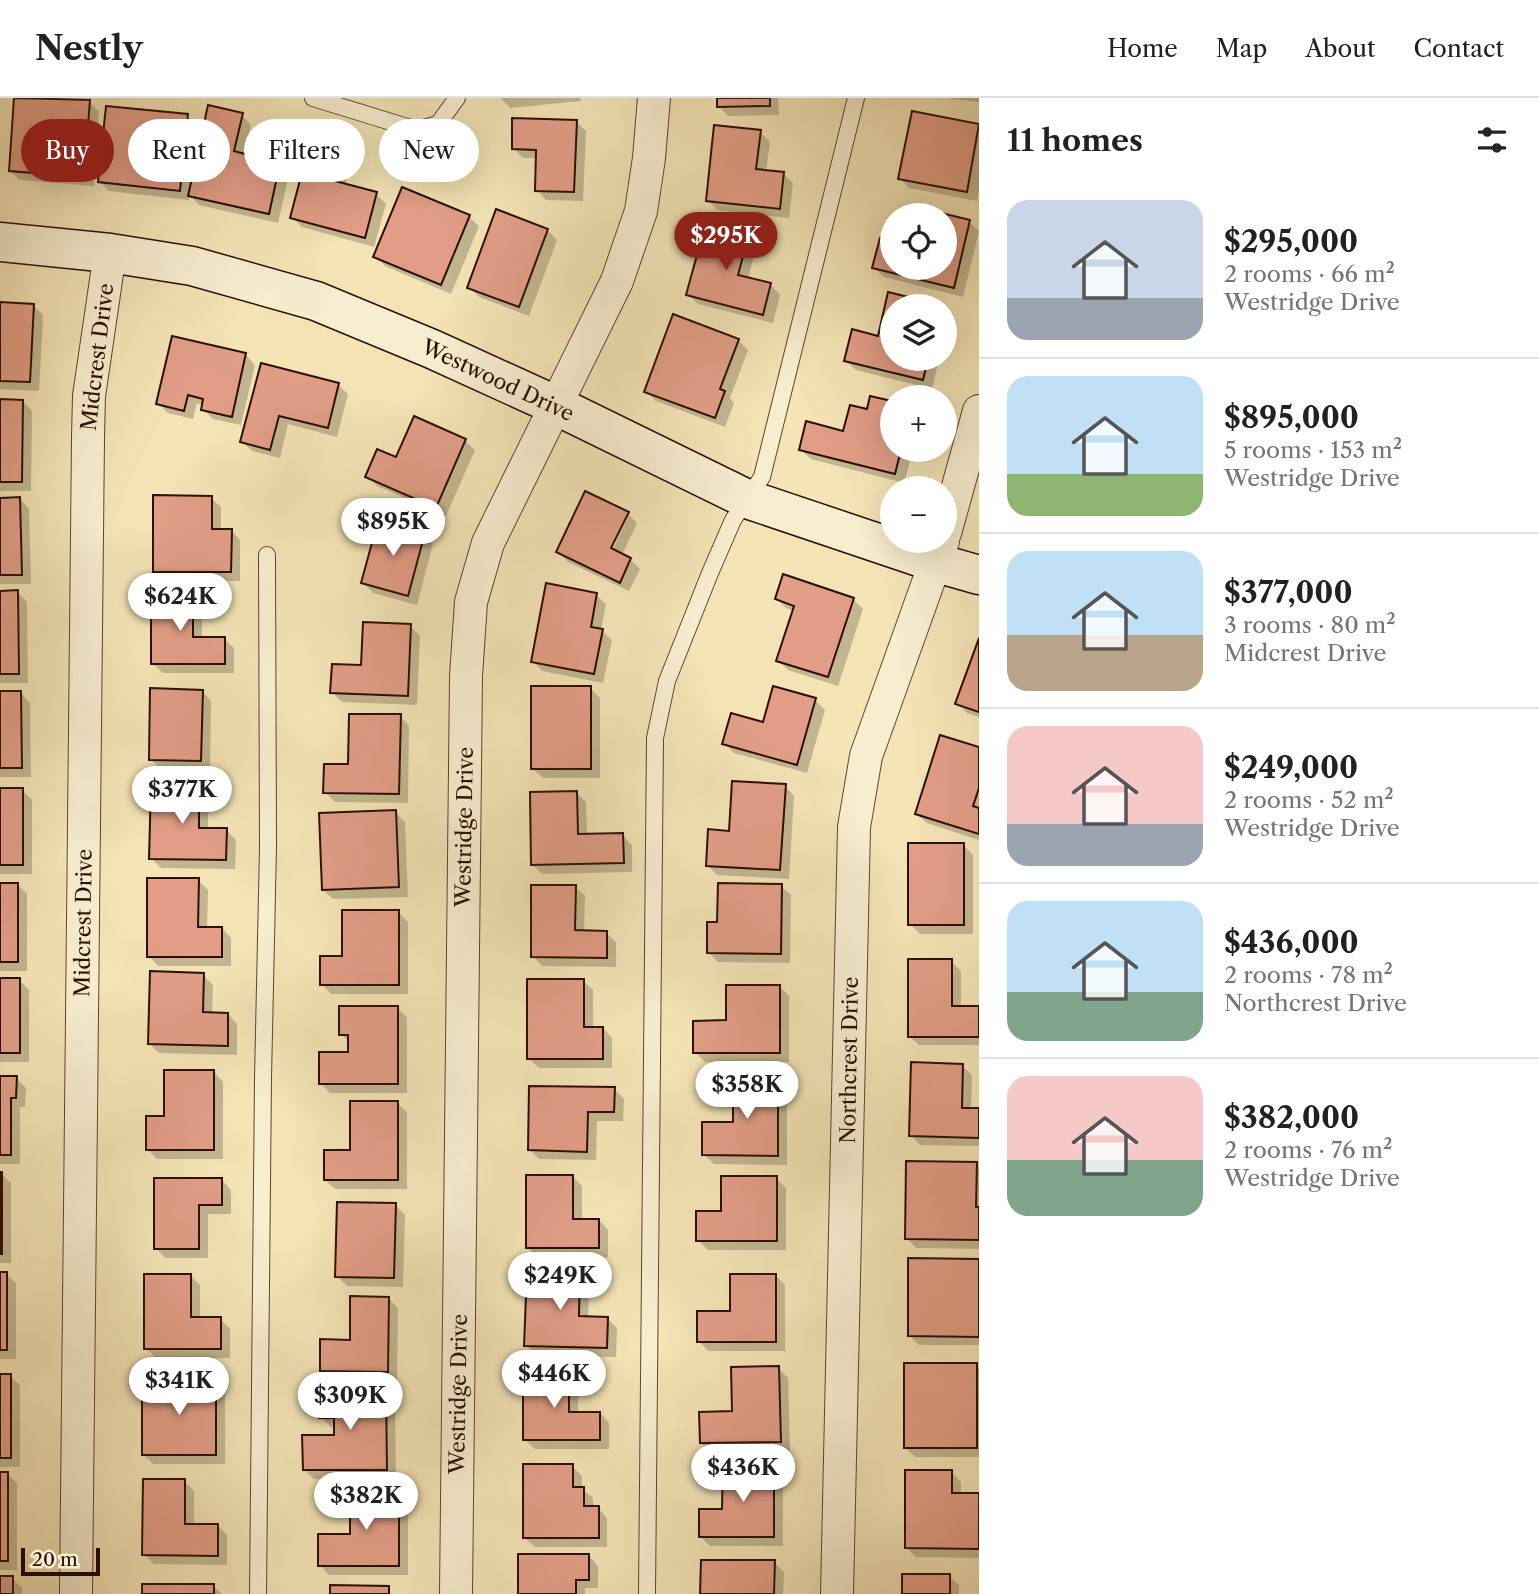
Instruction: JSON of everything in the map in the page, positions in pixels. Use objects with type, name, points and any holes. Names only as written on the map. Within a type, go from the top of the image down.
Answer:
[{"type":"street","name":"Westridge Drive","points":[[456,1594],[466,676],[471,602],[488,543],[617,281],[641,211],[654,98]]},
{"type":"street","name":"Westwood Drive","points":[[0,242],[110,253],[192,267],[316,301],[432,349],[555,405],[747,499],[880,531]]},
{"type":"street","name":"Midcrest Drive","points":[[76,1594],[89,396],[110,253]]},
{"type":"street","name":"Northcrest Drive","points":[[957,491],[979,411]]},
{"type":"street","name":"Northcrest Drive","points":[[837,1594],[854,827],[866,756],[939,553]]},
{"type":"street","name":"Westwood Drive","points":[[951,553],[979,575]]},
{"type":"lane","points":[[313,98],[417,130],[438,124],[457,98]]},
{"type":"lane","points":[[647,1594],[655,738],[667,681],[733,520],[762,477],[856,98]]},
{"type":"lane","points":[[258,1594],[268,833],[267,555]]},
{"type":"building","points":[[14,98],[90,100],[89,119],[21,119],[21,172],[9,171]]},
{"type":"building","points":[[717,98],[770,98],[770,106],[717,107]]},
{"type":"building","points":[[208,105],[243,113],[234,151],[244,154],[244,182],[276,182],[269,214],[188,196],[191,182],[230,182],[230,119],[205,119]]},
{"type":"building","points":[[106,106],[188,114],[187,119],[128,119],[128,182],[181,182],[180,191],[98,182],[114,182],[114,119],[105,119]]},
{"type":"building","points":[[912,111],[979,124],[967,192],[898,179]]},
{"type":"building","points":[[512,118],[577,120],[574,192],[535,191],[536,150],[512,149]]},
{"type":"building","points":[[714,125],[761,130],[756,169],[784,172],[780,209],[706,201]]},
{"type":"building","points":[[300,182],[339,182],[377,192],[365,238],[290,218]]},
{"type":"building","points":[[402,187],[470,215],[441,285],[373,257]]},
{"type":"building","points":[[496,209],[548,229],[519,307],[467,288]]},
{"type":"building","points":[[957,217],[970,220],[957,275]]},
{"type":"building","points":[[706,222],[749,233],[738,275],[771,283],[763,315],[686,295]]},
{"type":"building","points":[[880,238],[880,270],[872,268]]},
{"type":"building","points":[[921,280],[956,280],[954,288]]},
{"type":"building","points":[[0,302],[34,304],[30,382],[0,381]]},
{"type":"building","points":[[673,314],[739,339],[720,389],[725,391],[715,418],[644,392]]},
{"type":"building","points":[[880,327],[880,370],[844,361],[852,329],[878,336]]},
{"type":"building","points":[[172,336],[246,353],[232,417],[201,410],[203,399],[188,395],[184,411],[156,404]]},
{"type":"building","points":[[261,363],[339,383],[328,428],[279,416],[270,450],[240,442]]},
{"type":"building","points":[[886,371],[925,371],[923,380]]},
{"type":"building","points":[[870,396],[880,398],[880,462],[898,462],[895,474],[799,450],[806,421],[843,431],[850,405],[867,409]]},
{"type":"building","points":[[0,399],[23,400],[22,482],[0,482]]},
{"type":"building","points":[[414,416],[466,439],[436,508],[365,477],[377,449],[396,457]]},
{"type":"building","points":[[585,491],[629,512],[611,548],[631,558],[620,583],[556,552]]},
{"type":"building","points":[[153,495],[212,496],[212,529],[232,529],[231,572],[153,572]]},
{"type":"building","points":[[20,497],[22,575],[0,575],[0,498]]},
{"type":"building","points":[[378,521],[425,533],[408,596],[361,583]]},
{"type":"building","points":[[783,574],[854,598],[828,677],[776,661],[794,606],[775,599]]},
{"type":"building","points":[[546,583],[597,593],[591,627],[603,629],[594,674],[531,662]]},
{"type":"building","points":[[18,590],[19,674],[0,674],[0,591]]},
{"type":"building","points":[[151,592],[193,592],[193,637],[225,637],[225,664],[151,664]]},
{"type":"building","points":[[363,622],[411,624],[408,696],[330,693],[332,664],[361,665]]},
{"type":"building","points":[[979,638],[979,712],[955,704]]},
{"type":"building","points":[[531,686],[591,686],[591,769],[531,769]]},
{"type":"building","points":[[773,686],[816,698],[797,765],[722,744],[731,713],[763,722]]},
{"type":"building","points":[[150,688],[203,690],[201,761],[149,760]]},
{"type":"building","points":[[0,691],[21,691],[22,768],[0,768]]},
{"type":"building","points":[[349,714],[401,714],[399,794],[323,793],[324,764],[348,764]]},
{"type":"building","points":[[940,735],[979,747],[979,788],[973,806],[979,808],[979,834],[915,814]]},
{"type":"building","points":[[732,781],[786,784],[780,870],[706,866],[708,829],[729,831]]},
{"type":"building","points":[[151,784],[199,785],[199,828],[227,828],[226,860],[149,859]]},
{"type":"building","points":[[0,788],[23,788],[23,865],[0,865]]},
{"type":"building","points":[[577,791],[578,834],[623,833],[624,863],[531,865],[530,792]]},
{"type":"building","points":[[396,810],[399,887],[322,890],[319,813]]},
{"type":"building","points":[[908,843],[964,843],[964,925],[908,925]]},
{"type":"building","points":[[147,878],[199,878],[198,927],[222,927],[222,957],[147,957]]},
{"type":"building","points":[[0,883],[18,883],[18,962],[0,962]]},
{"type":"building","points":[[718,883],[782,884],[781,954],[707,953],[707,922],[717,922]]},
{"type":"building","points":[[531,885],[576,885],[575,930],[607,931],[607,958],[531,957]]},
{"type":"building","points":[[342,910],[399,910],[399,985],[320,985],[320,956],[342,956]]},
{"type":"building","points":[[908,959],[952,959],[952,1006],[979,1006],[979,1037],[908,1037]]},
{"type":"building","points":[[150,971],[204,973],[203,1012],[228,1013],[228,1046],[148,1044]]},
{"type":"building","points":[[0,978],[20,978],[20,1053],[0,1053]]},
{"type":"building","points":[[527,979],[584,979],[584,1027],[603,1027],[603,1059],[527,1059]]},
{"type":"building","points":[[726,985],[780,985],[780,1053],[693,1053],[693,1021],[726,1020]]},
{"type":"building","points":[[339,1006],[398,1006],[398,1084],[319,1084],[319,1052],[348,1052],[348,1035],[339,1035]]},
{"type":"building","points":[[911,1062],[963,1064],[962,1108],[979,1108],[979,1138],[909,1136]]},
{"type":"building","points":[[164,1070],[214,1070],[214,1150],[146,1150],[146,1116],[164,1116]]},
{"type":"building","points":[[0,1076],[17,1076],[16,1098],[11,1098],[11,1155],[0,1155]]},
{"type":"building","points":[[733,1076],[778,1076],[778,1156],[702,1155],[702,1122],[733,1122]]},
{"type":"building","points":[[529,1086],[615,1087],[614,1112],[588,1112],[587,1152],[528,1150]]},
{"type":"building","points":[[350,1101],[398,1101],[398,1180],[324,1180],[324,1150],[350,1150]]},
{"type":"building","points":[[906,1161],[977,1162],[976,1207],[979,1207],[979,1240],[905,1239]]},
{"type":"building","points":[[2,1172],[2,1254],[0,1254]]},
{"type":"building","points":[[526,1175],[573,1175],[573,1219],[599,1219],[599,1248],[526,1248]]},
{"type":"building","points":[[721,1176],[777,1176],[777,1241],[696,1241],[696,1211],[721,1211]]},
{"type":"building","points":[[154,1178],[222,1178],[222,1205],[199,1205],[199,1249],[154,1249]]},
{"type":"building","points":[[337,1202],[396,1203],[394,1278],[335,1277]]},
{"type":"building","points":[[908,1258],[979,1259],[979,1337],[908,1336]]},
{"type":"building","points":[[527,1269],[580,1270],[579,1316],[608,1317],[607,1348],[524,1346]]},
{"type":"building","points":[[0,1272],[7,1272],[7,1350],[0,1350]]},
{"type":"building","points":[[144,1274],[191,1274],[191,1317],[221,1317],[221,1349],[144,1349]]},
{"type":"building","points":[[730,1274],[776,1274],[776,1342],[697,1342],[697,1311],[730,1311]]},
{"type":"building","points":[[350,1296],[389,1297],[388,1372],[320,1371],[320,1339],[350,1340]]},
{"type":"building","points":[[904,1363],[977,1363],[977,1448],[904,1448]]},
{"type":"building","points":[[779,1366],[781,1442],[700,1443],[699,1412],[732,1411],[731,1367]]},
{"type":"building","points":[[523,1371],[569,1371],[569,1412],[600,1412],[600,1440],[523,1440]]},
{"type":"building","points":[[0,1374],[11,1374],[11,1458],[0,1458]]},
{"type":"building","points":[[142,1379],[216,1379],[216,1455],[142,1455]]},
{"type":"building","points":[[319,1389],[386,1389],[387,1470],[303,1470],[302,1435],[334,1435],[334,1418],[319,1418]]},
{"type":"building","points":[[523,1464],[573,1464],[573,1487],[584,1487],[584,1506],[599,1506],[599,1538],[523,1538]]},
{"type":"building","points":[[723,1464],[774,1464],[774,1537],[699,1537],[699,1509],[722,1509]]},
{"type":"building","points":[[905,1470],[952,1470],[952,1493],[979,1493],[979,1549],[905,1548]]},
{"type":"building","points":[[0,1472],[8,1472],[8,1561],[0,1561]]},
{"type":"building","points":[[143,1479],[185,1479],[185,1524],[218,1524],[218,1556],[142,1555]]},
{"type":"building","points":[[350,1488],[399,1488],[399,1566],[318,1566],[318,1534],[350,1534]]},
{"type":"building","points":[[518,1554],[589,1554],[589,1580],[576,1580],[576,1594],[518,1594]]},
{"type":"building","points":[[701,1560],[775,1560],[774,1594],[700,1594]]},
{"type":"building","points":[[902,1574],[950,1574],[950,1594],[902,1594]]},
{"type":"building","points":[[0,1576],[13,1576],[13,1594],[0,1594]]},
{"type":"building","points":[[142,1584],[214,1584],[214,1594],[142,1594]]},
{"type":"building","points":[[330,1585],[389,1586],[389,1594],[330,1594]]}]
